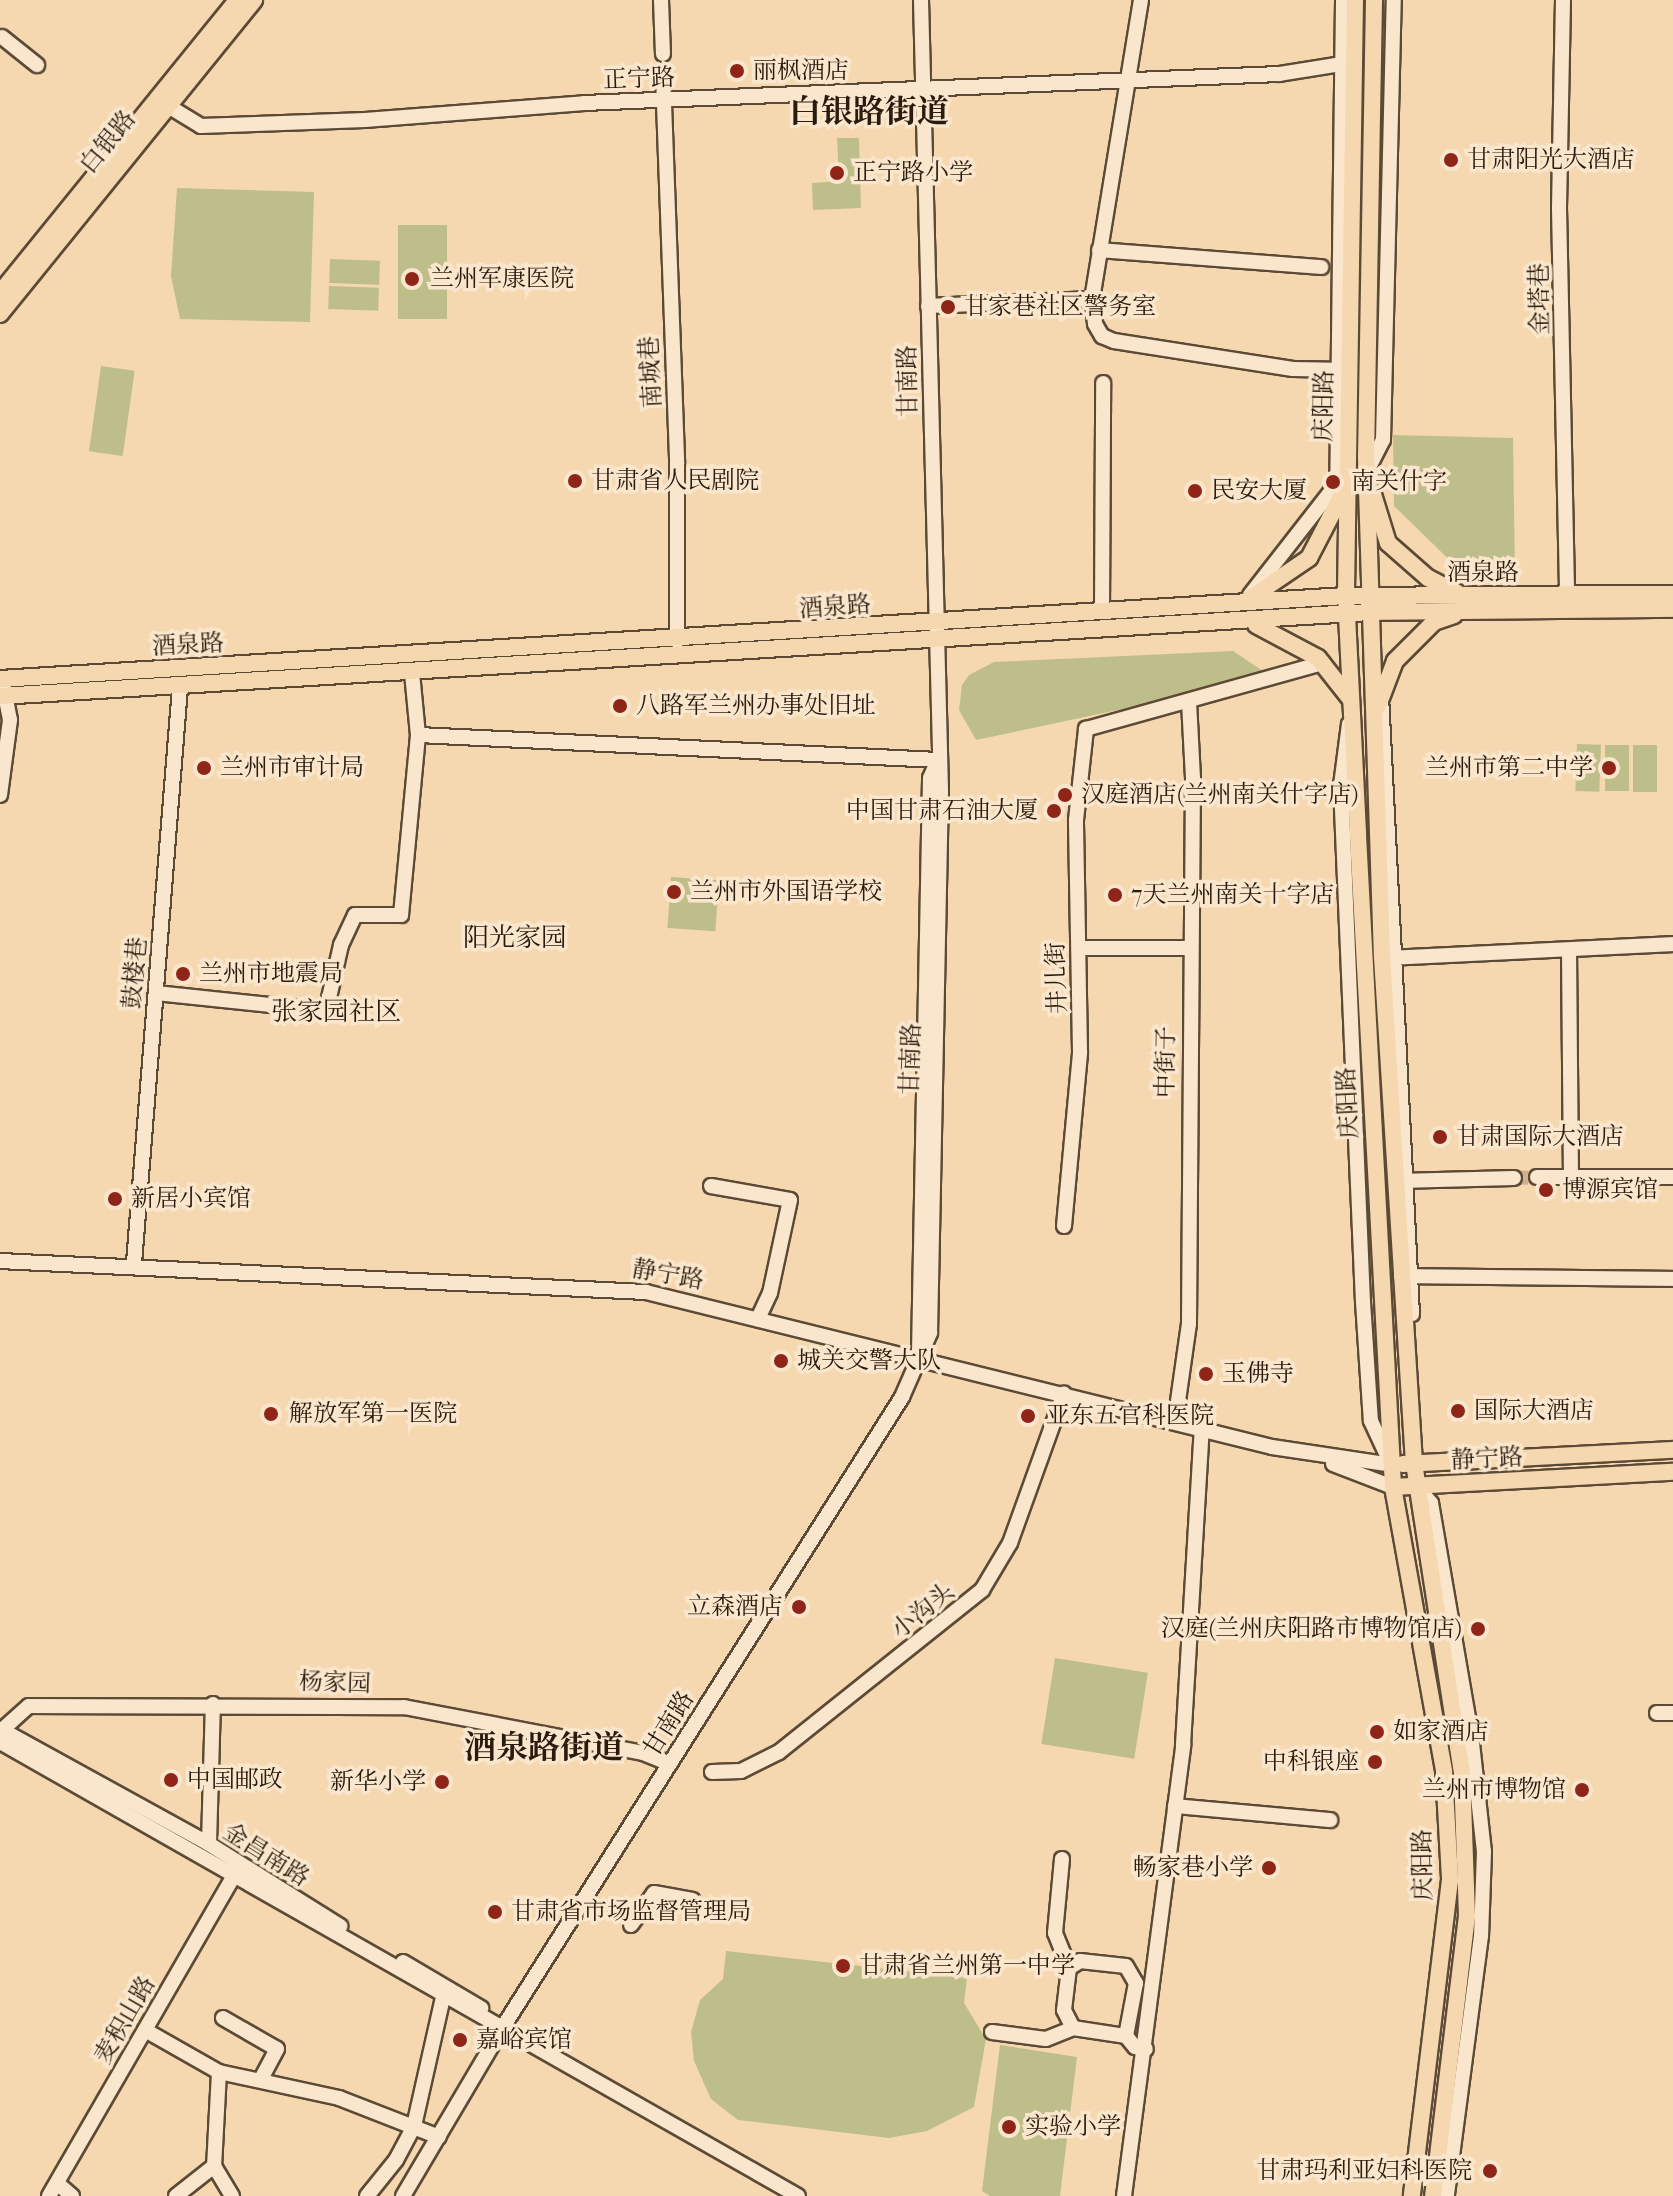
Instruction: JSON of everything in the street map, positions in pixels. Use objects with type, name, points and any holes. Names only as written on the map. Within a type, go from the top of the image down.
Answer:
[{"type":"main road","name":"白银路","points":[[0,314],[237,0]]},
{"type":"main road","name":"白银路","points":[[0,293],[162,102],[254,0]]},
{"type":"main road","name":"庆阳路","points":[[1355,0],[1347,63],[1342,484],[1346,596],[1393,1487],[1444,1771],[1450,1880],[1412,2196]]},
{"type":"main road","name":"庆阳路","points":[[1374,0],[1367,471],[1373,735],[1389,958],[1414,1463],[1462,1773],[1467,1916],[1433,2196]]},
{"type":"main road","points":[[1367,471],[1388,543],[1428,578],[1474,604]]},
{"type":"main road","points":[[1244,602],[1309,558],[1337,507],[1342,484]]},
{"type":"main road","name":"酒泉路","points":[[1474,604],[1567,596],[1673,594]]},
{"type":"main road","name":"酒泉路","points":[[2,688],[180,687],[412,673],[936,632],[1102,611],[1346,596],[1370,604],[1673,609]]},
{"type":"main road","name":"酒泉路","points":[[2,688],[677,641],[1348,616],[1370,604]]},
{"type":"main road","points":[[1373,735],[1380,692],[1395,661],[1422,632],[1474,604]]},
{"type":"main road","points":[[1243,622],[1287,637],[1323,663],[1354,705]]},
{"type":"main road","name":"静宁路","points":[[1392,1465],[1673,1450]]},
{"type":"main road","name":"静宁路","points":[[1393,1487],[1673,1472]]},
{"type":"street","points":[[661,0],[663,54]]},
{"type":"street","name":"甘南路","points":[[403,2196],[503,2027],[902,1397],[920,1357],[930,778],[938,760],[921,0]]},
{"type":"street","points":[[1141,0],[1131,79],[1122,95],[1092,299],[1095,324],[1102,336],[1114,341],[1293,369],[1344,370]]},
{"type":"street","points":[[1343,0],[1347,63]]},
{"type":"street","points":[[1367,471],[1383,440],[1394,0]]},
{"type":"street","name":"金塔巷","points":[[1563,0],[1559,208],[1567,596]]},
{"type":"street","points":[[2,37],[37,65]]},
{"type":"street","name":"正宁路","points":[[162,102],[201,126],[663,101],[1279,74],[1347,63]]},
{"type":"street","name":"南城巷","points":[[663,76],[677,464],[677,641]]},
{"type":"street","points":[[1099,250],[1321,267]]},
{"type":"street","points":[[928,306],[1092,299]]},
{"type":"street","points":[[1102,611],[1103,383]]},
{"type":"street","points":[[1244,602],[1342,484]]},
{"type":"street","points":[[1189,702],[1323,663]]},
{"type":"street","points":[[156,993],[326,1011],[341,945],[355,915],[401,915],[418,735],[412,673]]},
{"type":"street","name":"鼓楼巷","points":[[134,1263],[180,687]]},
{"type":"street","points":[[0,795],[9,748],[2,688]]},
{"type":"street","points":[[1380,692],[1389,958],[1673,944]]},
{"type":"street","name":"井儿街","points":[[1064,1226],[1080,1052],[1076,820],[1086,729],[1189,702]]},
{"type":"street","name":"中街子","points":[[1175,1422],[1189,1324],[1189,702]]},
{"type":"street","points":[[418,735],[938,760]]},
{"type":"street","points":[[1080,948],[1190,948]]},
{"type":"street","points":[[1569,950],[1571,1177]]},
{"type":"street","points":[[1537,1177],[1673,1177]]},
{"type":"street","points":[[1400,1180],[1514,1178]]},
{"type":"street","points":[[711,1186],[790,1200],[770,1293],[758,1319]]},
{"type":"street","name":"静宁路","points":[[0,1261],[134,1263],[646,1292],[920,1357],[1311,1456],[1393,1487]]},
{"type":"street","points":[[1406,1276],[1673,1279]]},
{"type":"street","name":"小沟头","points":[[712,1772],[741,1771],[779,1752],[982,1590],[998,1569],[1028,1500],[1064,1393]]},
{"type":"street","points":[[1124,2196],[1146,2049],[1175,1806],[1202,1429]]},
{"type":"street","name":"静宁路","points":[[1311,1456],[1392,1465]]},
{"type":"street","points":[[1417,1487],[1431,1503],[1471,1734],[1484,1851],[1481,1936],[1447,2196]]},
{"type":"street","points":[[209,1844],[213,1704]]},
{"type":"street","name":"杨家园","points":[[1,1734],[29,1706],[213,1704],[404,1707],[643,1753],[670,1764]]},
{"type":"street","points":[[1657,1713],[1673,1713]]},
{"type":"street","name":"金昌南路","points":[[1,1734],[209,1844],[236,1872],[474,2001],[503,2027]]},
{"type":"street","name":"金昌南路","points":[[1,1734],[443,1997],[503,2027],[798,2196]]},
{"type":"street","points":[[1175,1806],[1330,1820]]},
{"type":"street","points":[[1062,1859],[1055,1933],[1069,1968],[1064,2010],[1073,2028]]},
{"type":"street","name":"麦积山路","points":[[53,2190],[236,1872]]},
{"type":"street","points":[[631,1925],[654,1893],[692,1900]]},
{"type":"street","points":[[1069,1968],[1080,1961],[1126,1966],[1133,1973],[1126,2036]]},
{"type":"street","points":[[367,2196],[396,2160],[414,2126],[443,1997]]},
{"type":"street","points":[[223,2018],[277,2049],[261,2079]]},
{"type":"street","points":[[992,2032],[1046,2039],[1073,2028],[1126,2036],[1135,2047],[1146,2049]]},
{"type":"street","points":[[145,2030],[219,2072],[339,2098],[439,2137]]},
{"type":"street","points":[[219,2072],[214,2166],[232,2196]]},
{"type":"street","points":[[176,2196],[214,2166]]},
{"type":"street","points":[[53,2190],[72,2196]]},
{"type":"green space","points":[[837,138],[859,138],[861,208],[813,210],[812,183],[839,181]]},
{"type":"green space","points":[[177,188],[314,192],[310,322],[180,319],[171,276]]},
{"type":"green space","points":[[398,225],[447,225],[447,319],[398,319]]},
{"type":"green space","points":[[330,259],[380,261],[379,285],[329,283]]},
{"type":"green space","points":[[329,286],[379,288],[378,311],[328,309]]},
{"type":"green space","points":[[101,366],[135,371],[123,456],[89,451]]},
{"type":"green space","points":[[1393,435],[1513,438],[1515,576],[1466,576],[1394,506]]},
{"type":"green space","points":[[1233,651],[1266,673],[1260,680],[976,740],[959,710],[962,685],[969,675],[994,662]]},
{"type":"green space","points":[[1577,744],[1601,745],[1599,792],[1575,791]]},
{"type":"green space","points":[[1605,745],[1629,745],[1629,791],[1605,791]]},
{"type":"green space","points":[[1633,745],[1657,745],[1657,792],[1633,792]]},
{"type":"green space","points":[[671,877],[719,880],[715,931],[667,928]]},
{"type":"green space","points":[[1055,1658],[1148,1673],[1134,1759],[1041,1744]]},
{"type":"green space","points":[[726,1951],[967,1978],[964,2003],[986,2039],[974,2107],[927,2131],[889,2138],[738,2120],[711,2099],[694,2061],[691,2032],[700,2000],[723,1979]]},
{"type":"green space","name":"实验小学","points":[[1000,2045],[1077,2057],[1060,2196],[990,2196],[982,2191]]},
{"type":"tunnel","points":[[1514,1178],[1537,1177]]},
{"type":"place","name":"丽枫酒店","points":[[737,71]]},
{"type":"place","name":"甘肃阳光大酒店","points":[[1451,160]]},
{"type":"place","name":"正宁路小学","points":[[837,173]]},
{"type":"place","name":"兰州军康医院","points":[[412,279]]},
{"type":"place","name":"甘家巷社区警务室","points":[[948,307]]},
{"type":"place","name":"甘肃省人民剧院","points":[[575,481]]},
{"type":"place","name":"南关什字","points":[[1333,482]]},
{"type":"place","name":"民安大厦","points":[[1195,491]]},
{"type":"place","name":"八路军兰州办事处旧址","points":[[620,706]]},
{"type":"place","name":"兰州市审计局","points":[[204,768]]},
{"type":"place","name":"兰州市第二中学","points":[[1609,768]]},
{"type":"place","name":"汉庭酒店(兰州南关什字店)","points":[[1065,795]]},
{"type":"place","name":"中国甘肃石油大厦","points":[[1054,811]]},
{"type":"place","name":"兰州市外国语学校","points":[[674,892]]},
{"type":"place","name":"7天兰州南关十字店","points":[[1115,895]]},
{"type":"place","name":"兰州市地震局","points":[[183,974]]},
{"type":"place","name":"甘肃国际大酒店","points":[[1440,1137]]},
{"type":"place","name":"博源宾馆","points":[[1546,1190]]},
{"type":"place","name":"新居小宾馆","points":[[115,1199]]},
{"type":"place","name":"城关交警大队","points":[[781,1361]]},
{"type":"place","name":"玉佛寺","points":[[1206,1374]]},
{"type":"place","name":"国际大酒店","points":[[1458,1411]]},
{"type":"place","name":"解放军第一医院","points":[[271,1414]]},
{"type":"place","name":"亚东五官科医院","points":[[1028,1416]]},
{"type":"place","name":"立森酒店","points":[[799,1607]]},
{"type":"place","name":"汉庭(兰州庆阳路市博物馆店)","points":[[1478,1629]]},
{"type":"place","name":"如家酒店","points":[[1377,1732]]},
{"type":"place","name":"中科银座","points":[[1375,1762]]},
{"type":"place","name":"中国邮政","points":[[171,1780]]},
{"type":"place","name":"新华小学","points":[[442,1782]]},
{"type":"place","name":"兰州市博物馆","points":[[1582,1790]]},
{"type":"place","name":"畅家巷小学","points":[[1269,1868]]},
{"type":"place","name":"甘肃省市场监督管理局","points":[[495,1912]]},
{"type":"place","name":"甘肃省兰州第一中学","points":[[843,1966]]},
{"type":"place","name":"嘉峪宾馆","points":[[460,2040]]},
{"type":"place","name":"实验小学","points":[[1009,2127]]},
{"type":"place","name":"甘肃玛利亚妇科医院","points":[[1490,2171]]},
{"type":"district","name":"白银路街道","points":[[869,112]]},
{"type":"district","name":"阳光家园","points":[[515,938]]},
{"type":"district","name":"张家园社区","points":[[336,1012]]},
{"type":"district","name":"酒泉路街道","points":[[544,1748]]}]
